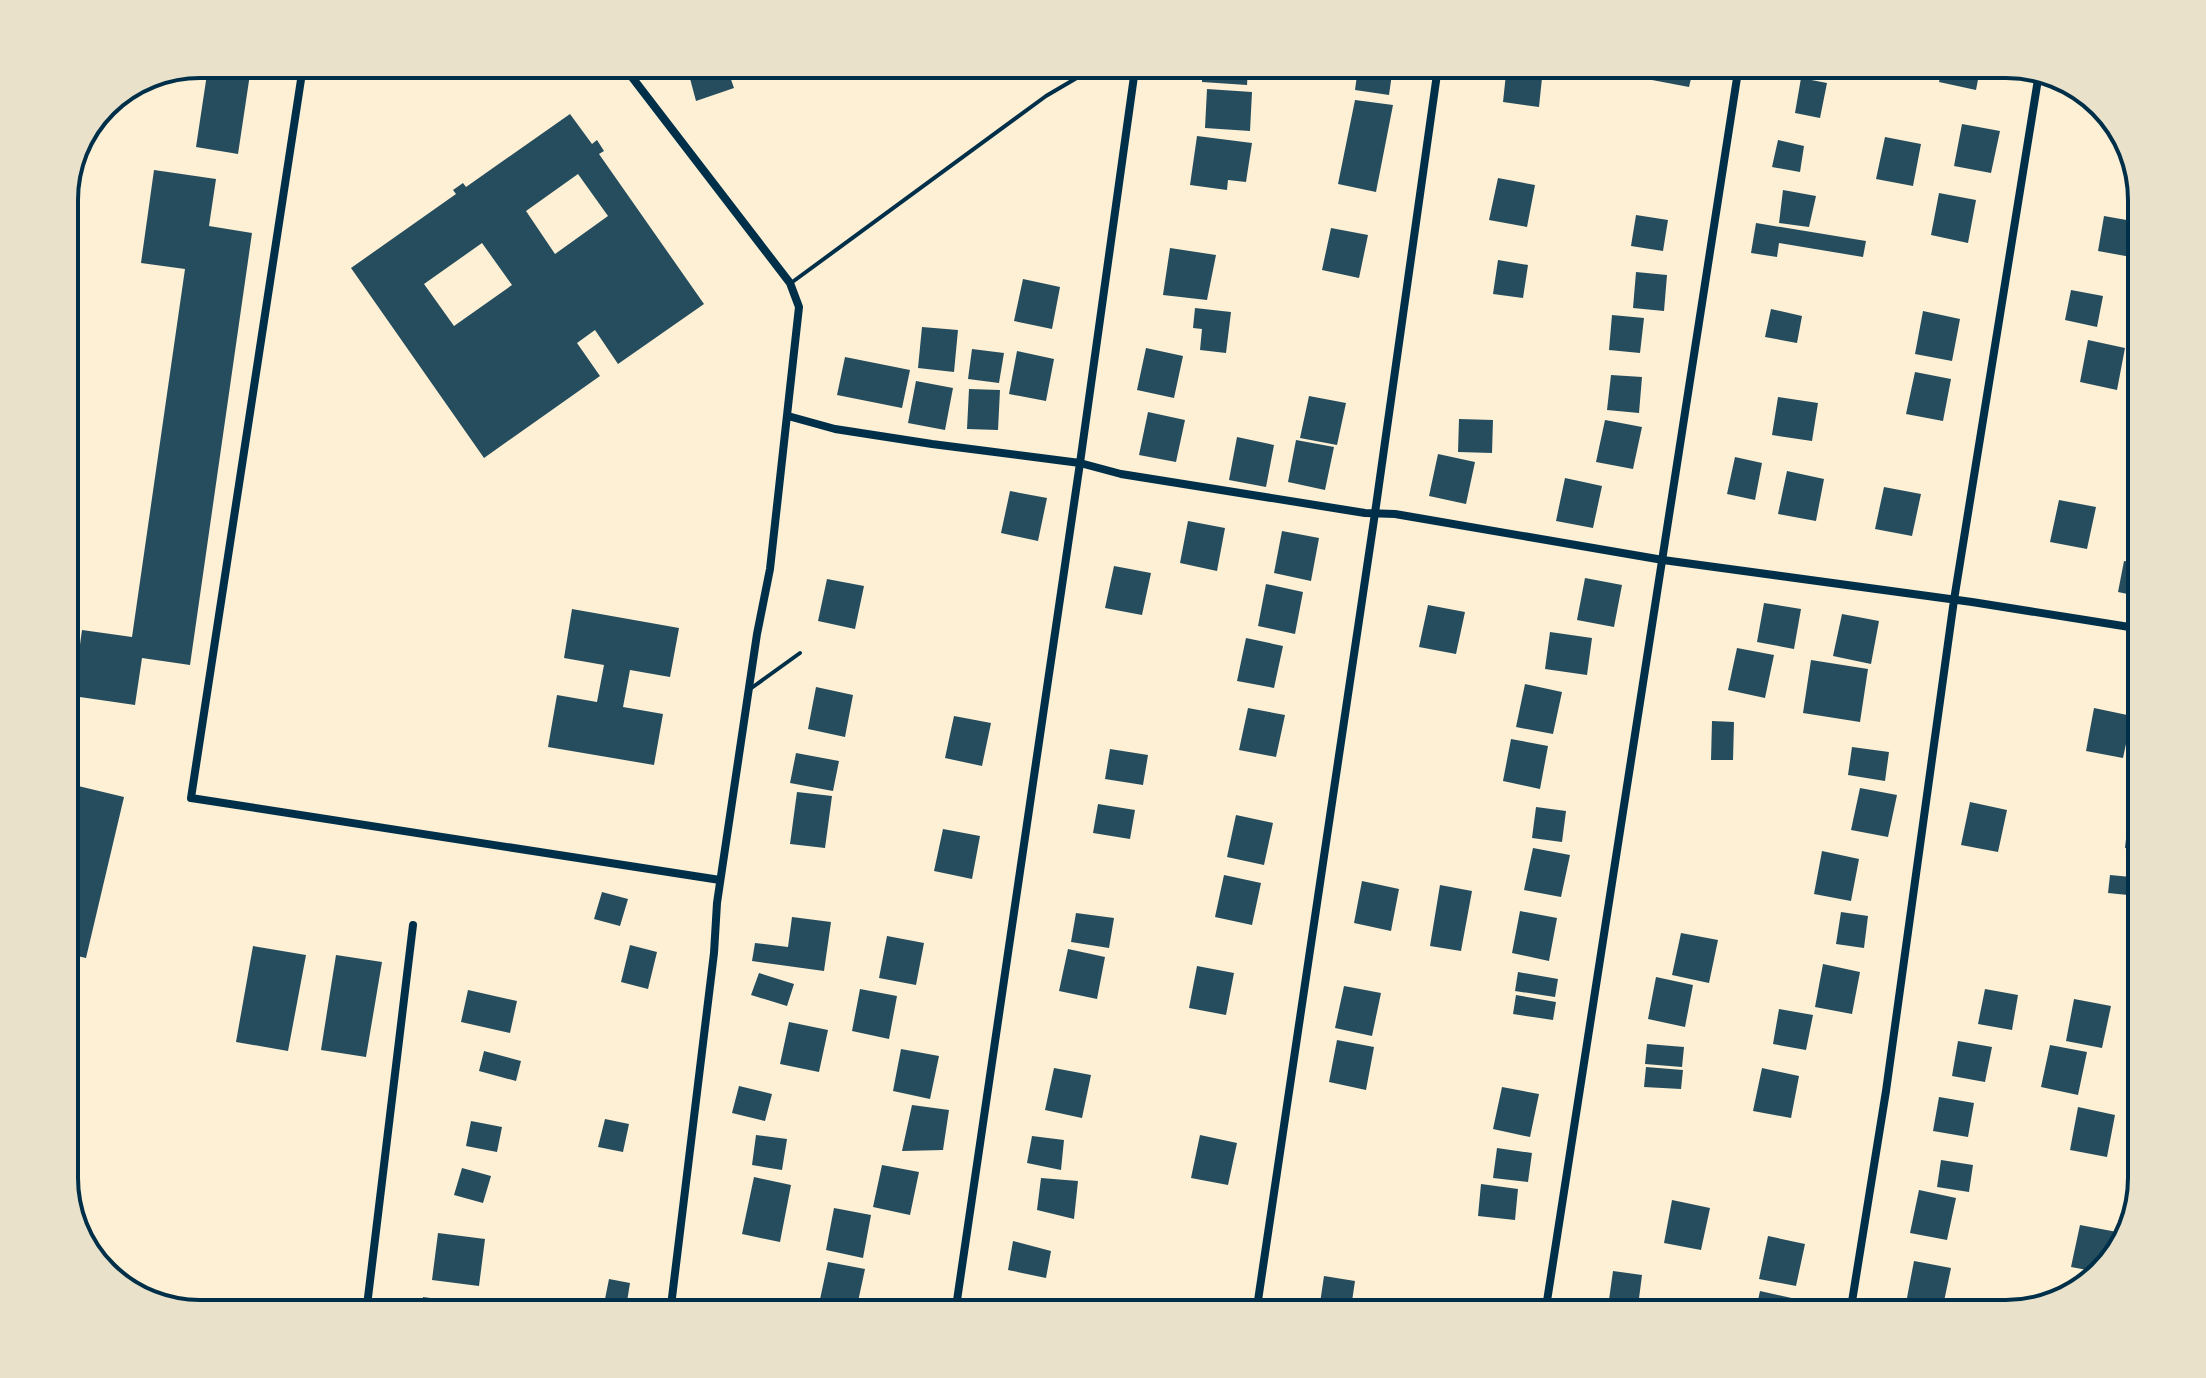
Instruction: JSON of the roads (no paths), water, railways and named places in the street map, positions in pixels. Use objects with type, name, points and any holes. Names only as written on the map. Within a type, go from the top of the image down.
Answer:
[{"type":"street","points":[[301,78],[191,798],[720,880]]},
{"type":"street","points":[[633,78],[790,283],[799,307],[770,569],[757,634],[720,880],[672,1300]]},
{"type":"street","points":[[957,1300],[1134,78]]},
{"type":"street","points":[[1258,1300],[1436,78]]},
{"type":"street","points":[[1547,1300],[1737,78]]},
{"type":"street","points":[[1852,1300],[1886,1091],[1954,600],[2038,82]]},
{"type":"street","points":[[788,416],[835,429],[1080,463],[1121,474],[1395,514],[1663,560],[2128,627]]},
{"type":"street","points":[[368,1300],[413,925]]},
{"type":"lane","points":[[790,283],[1046,96],[1077,78]]},
{"type":"lane","points":[[750,689],[800,653]]}]
